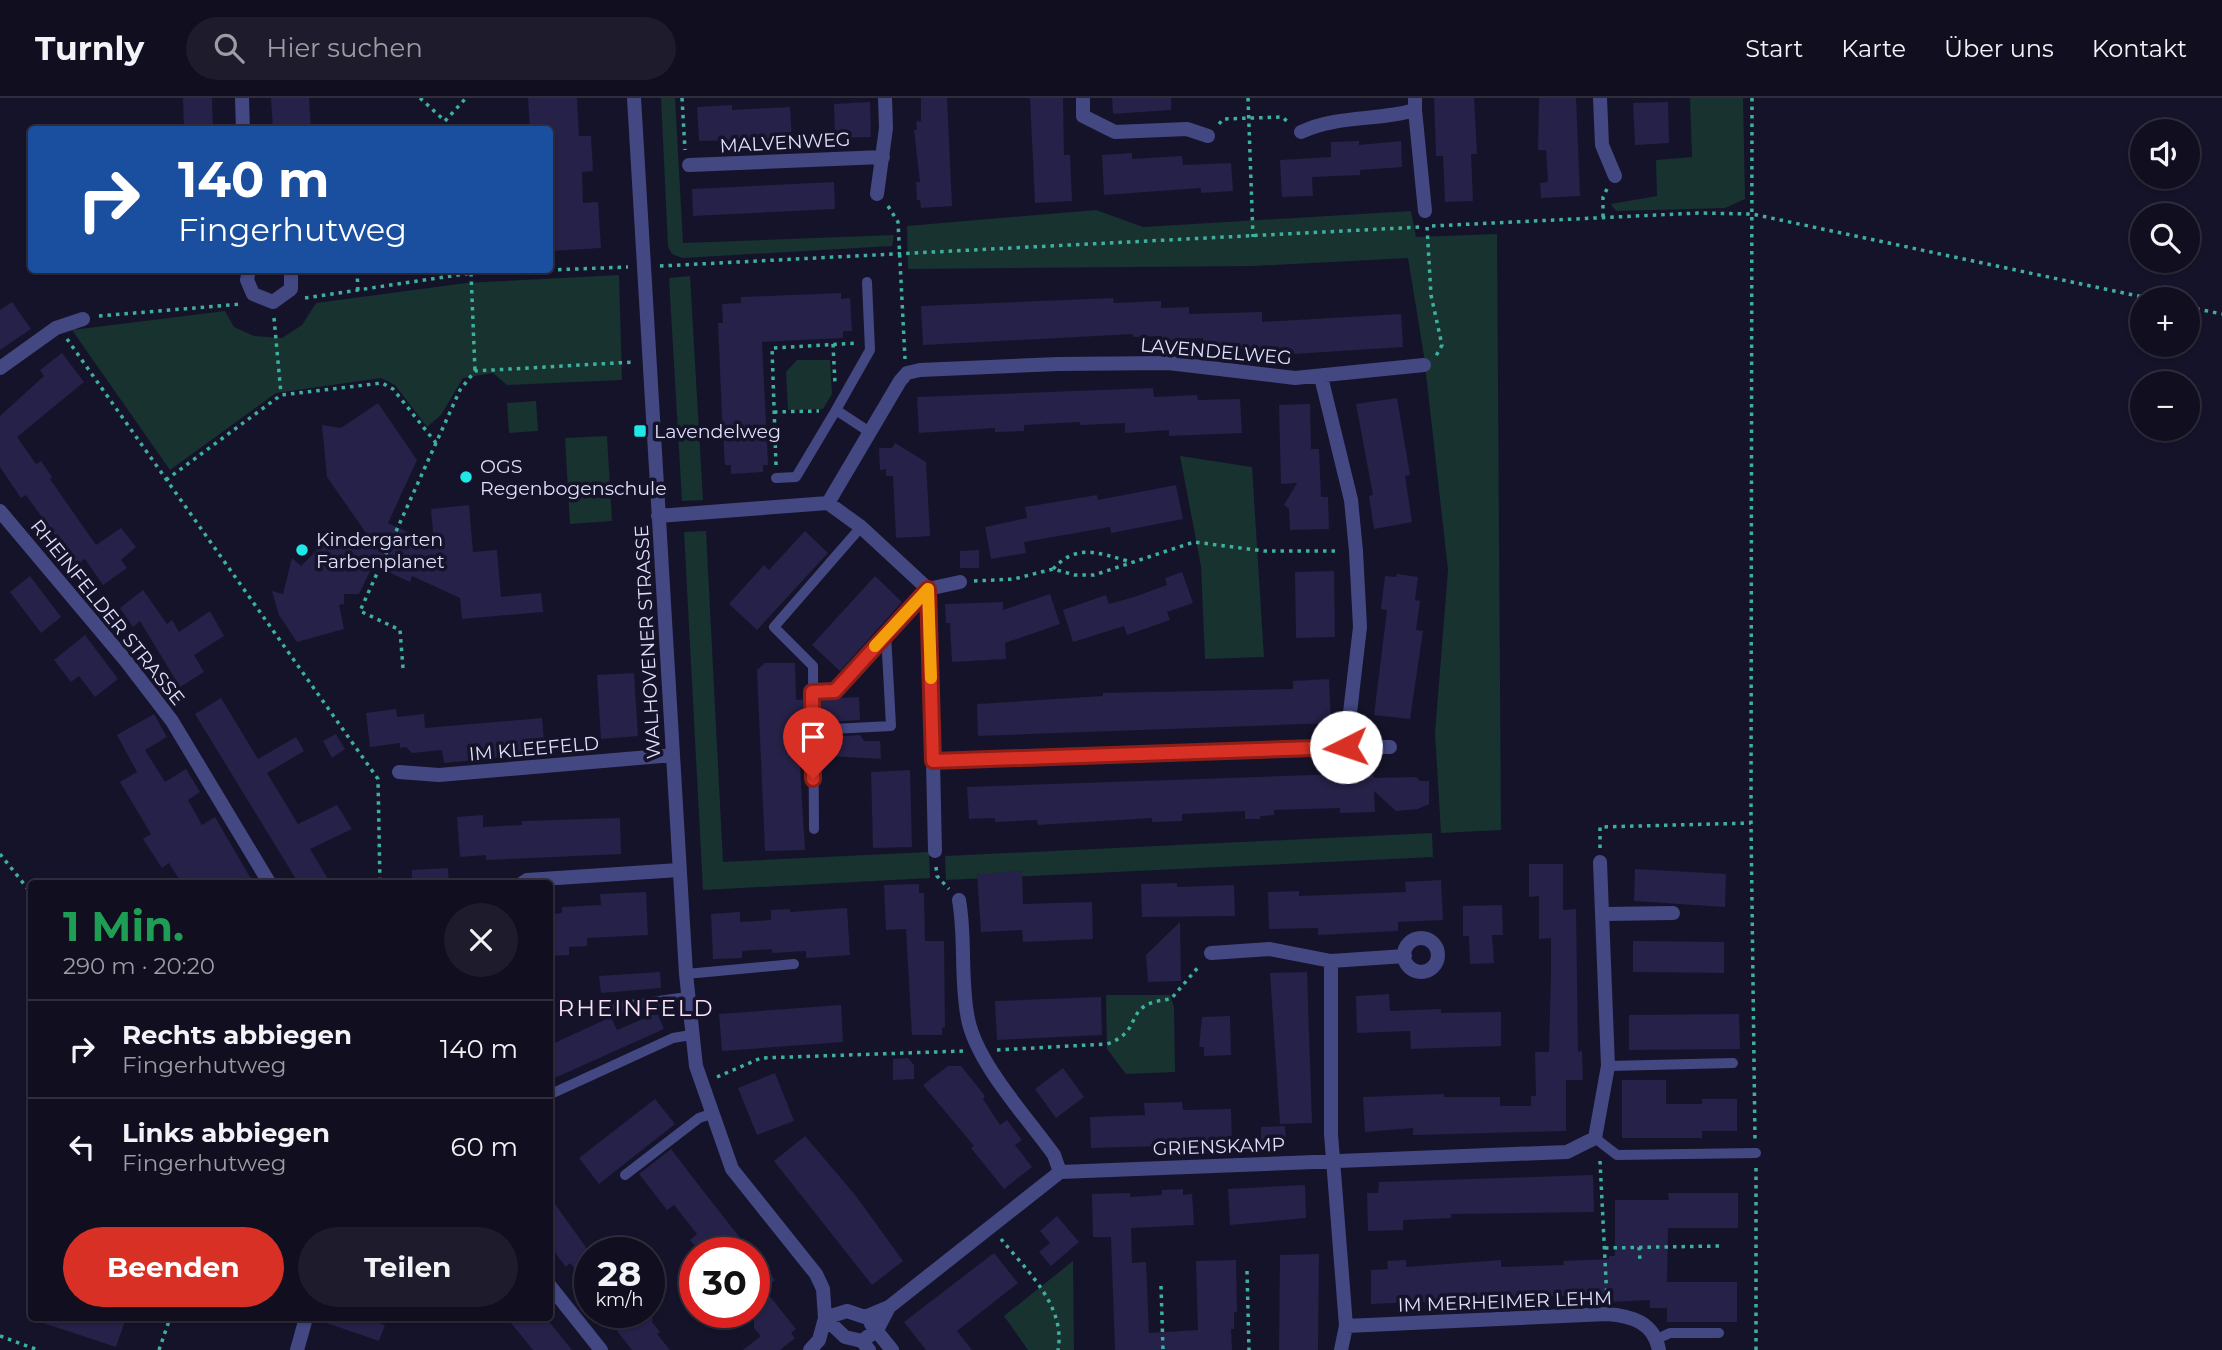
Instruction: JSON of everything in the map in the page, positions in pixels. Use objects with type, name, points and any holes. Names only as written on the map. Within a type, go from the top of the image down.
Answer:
[{"type":"street","points":[[242,98],[243,126]]},
{"type":"street","name":"WALHOVENER STRASSE","points":[[634,98],[691,1035],[701,1086],[732,1169],[816,1274],[823,1289],[825,1318]]},
{"type":"street","points":[[877,194],[883,157],[885,98]]},
{"type":"street","points":[[1083,98],[1083,116],[1115,132],[1187,129],[1208,136]]},
{"type":"street","points":[[1600,98],[1602,145],[1615,176]]},
{"type":"street","points":[[1301,132],[1324,121],[1395,116],[1415,104],[1425,211]]},
{"type":"street","name":"MALVENWEG","points":[[689,165],[883,157]]},
{"type":"street","points":[[248,273],[247,281],[253,294],[273,302],[286,295],[290,289],[291,273]]},
{"type":"street","points":[[0,368],[56,328],[83,319]]},
{"type":"street","name":"LAVENDELWEG","points":[[908,373],[1058,363],[1168,363],[1295,378],[1424,365]]},
{"type":"street","points":[[828,503],[868,430],[908,373]]},
{"type":"street","points":[[1321,377],[1351,500],[1356,551],[1360,626],[1346,747]]},
{"type":"street","points":[[658,516],[828,503],[861,527],[928,589],[935,851]]},
{"type":"street","name":"RHEINFELDER STRASSE","points":[[0,511],[126,661],[172,721],[268,880]]},
{"type":"street","points":[[928,589],[960,582]]},
{"type":"street","points":[[933,761],[1390,747]]},
{"type":"street","name":"IM KLEEFELD","points":[[399,772],[439,775],[673,755]]},
{"type":"street","points":[[1595,1138],[1608,1066],[1605,914],[1601,862]]},
{"type":"street","points":[[527,880],[680,870]]},
{"type":"street","points":[[865,1317],[889,1307],[1060,1172],[1054,1155],[979,1051],[968,1018],[965,931],[959,900]]},
{"type":"street","points":[[1605,914],[1674,913]]},
{"type":"street","points":[[1211,953],[1270,949],[1331,961],[1405,956]]},
{"type":"street","points":[[1331,961],[1331,1134],[1336,1161],[1346,1326],[1341,1350]]},
{"type":"street","name":"GRIENSKAMP","points":[[1060,1172],[1567,1152],[1595,1138]]},
{"type":"street","points":[[553,1290],[601,1350]]},
{"type":"street","points":[[825,1318],[845,1337],[866,1345],[889,1307]]},
{"type":"street","points":[[825,1318],[847,1311],[865,1317],[892,1350]]},
{"type":"street","name":"IM MERHEIMER LEHM","points":[[1346,1326],[1607,1314],[1639,1320],[1650,1327],[1658,1344]]},
{"type":"street","points":[[810,1350],[819,1340],[825,1318]]},
{"type":"street","points":[[297,1350],[305,1321]]},
{"type":"lane","points":[[776,478],[796,477],[870,350],[867,282]]},
{"type":"lane","points":[[835,410],[868,430]]},
{"type":"lane","points":[[814,829],[813,666],[774,627],[861,527]]},
{"type":"lane","points":[[812,692],[835,691],[928,589]]},
{"type":"lane","points":[[813,730],[891,726],[886,634]]},
{"type":"lane","points":[[686,974],[794,964]]},
{"type":"lane","points":[[617,1007],[687,997]]},
{"type":"lane","points":[[553,1093],[673,1038],[691,1035]]},
{"type":"lane","points":[[1608,1066],[1733,1063]]},
{"type":"lane","points":[[625,1175],[699,1118],[711,1114]]},
{"type":"lane","points":[[1595,1138],[1617,1155],[1756,1153]]},
{"type":"lane","name":"IM MERHEIMER LEHM","points":[[1658,1344],[1670,1333],[1719,1333]]},
{"type":"path","points":[[419,98],[445,121],[466,98]]},
{"type":"path","points":[[682,98],[685,157],[689,165]]},
{"type":"path","points":[[1248,98],[1253,237]]},
{"type":"path","points":[[1752,98],[1751,823],[1756,1153],[1755,1350]]},
{"type":"path","points":[[1208,136],[1223,119],[1282,117],[1301,132]]},
{"type":"path","points":[[1603,217],[1602,197],[1615,176]]},
{"type":"path","points":[[877,194],[898,222],[908,373]]},
{"type":"path","points":[[553,270],[1253,237],[1603,217],[1752,214],[2130,294]]},
{"type":"path","points":[[1424,365],[1436,356],[1442,345],[1431,295],[1427,227]]},
{"type":"path","points":[[357,273],[358,292]]},
{"type":"path","points":[[83,319],[122,312],[273,302],[358,292],[471,273],[475,371],[460,390],[360,611],[400,630],[403,668]]},
{"type":"path","points":[[273,302],[281,394]]},
{"type":"path","points":[[2200,309],[2222,314]]},
{"type":"path","points":[[56,328],[70,342],[378,779],[380,880]]},
{"type":"path","points":[[776,478],[772,348],[870,342]]},
{"type":"path","points":[[774,412],[835,410],[833,344]]},
{"type":"path","points":[[475,371],[650,361]]},
{"type":"path","points":[[166,480],[281,394],[382,383],[393,389],[436,443]]},
{"type":"path","points":[[960,582],[1014,579],[1053,569],[1075,575],[1094,575],[1194,542],[1264,551],[1356,551]]},
{"type":"path","points":[[1053,569],[1065,555],[1078,552],[1096,552],[1130,562]]},
{"type":"path","points":[[1601,862],[1600,827],[1751,823]]},
{"type":"path","points":[[935,851],[937,876],[959,900]]},
{"type":"path","points":[[0,854],[28,889]]},
{"type":"path","points":[[701,1086],[761,1058],[1107,1044],[1117,1041],[1132,1025],[1141,1006],[1149,1001],[1171,999],[1211,953]]},
{"type":"path","points":[[1595,1138],[1602,1174],[1607,1314]]},
{"type":"path","points":[[991,1226],[1040,1288],[1058,1316],[1061,1332],[1058,1350]]},
{"type":"path","points":[[1605,1248],[1719,1246]]},
{"type":"path","points":[[1639,1247],[1640,1260]]},
{"type":"path","points":[[1247,1271],[1250,1350]]},
{"type":"path","points":[[1161,1286],[1163,1350]]},
{"type":"path","points":[[159,1350],[169,1321]]},
{"type":"path","points":[[0,1336],[38,1350]]},
{"type":"green space","points":[[661,98],[675,98],[683,243],[894,235],[892,246],[682,258],[672,254],[668,247]]},
{"type":"green space","points":[[1690,98],[1743,98],[1745,199],[1725,208],[1616,211],[1611,204],[1657,196],[1656,160],[1692,157]]},
{"type":"green space","points":[[1096,210],[1143,227],[1411,211],[1416,237],[1497,234],[1501,830],[1441,833],[1435,733],[1448,570],[1424,356],[1408,258],[1254,266],[908,269],[907,226]]},
{"type":"green space","points":[[619,275],[622,380],[507,385],[493,373],[463,378],[441,415],[427,427],[395,385],[381,378],[276,393],[170,470],[72,330],[225,311],[234,327],[254,336],[282,338],[302,325],[316,303],[466,283]]},
{"type":"green space","points":[[690,276],[703,500],[682,501],[669,278]]},
{"type":"green space","points":[[797,360],[830,360],[832,394],[823,409],[788,410],[786,372]]},
{"type":"green space","points":[[536,401],[538,431],[509,433],[507,403]]},
{"type":"green space","points":[[607,436],[612,521],[570,524],[565,438]]},
{"type":"green space","points":[[1180,456],[1252,467],[1264,657],[1205,659],[1201,566]]},
{"type":"green space","points":[[706,531],[723,862],[929,852],[930,878],[703,890],[684,532]]},
{"type":"green space","points":[[1432,833],[1433,857],[946,880],[945,856]]},
{"type":"green space","points":[[1106,995],[1170,995],[1174,1007],[1175,1072],[1126,1074],[1107,1049]]},
{"type":"green space","points":[[1073,1261],[1074,1350],[1028,1350],[1004,1316]]},
{"type":"building","points":[[183,98],[212,98],[213,126],[184,126]]},
{"type":"building","points":[[271,98],[309,98],[311,126],[273,126]]},
{"type":"building","points":[[528,98],[577,98],[579,136],[591,136],[593,171],[582,172],[583,203],[598,202],[601,248],[553,251],[553,126],[530,126]]},
{"type":"building","points":[[921,98],[947,98],[952,206],[921,208],[920,200],[917,200],[916,182],[920,182],[914,130],[917,130],[916,122],[921,121]]},
{"type":"building","points":[[1030,98],[1063,98],[1064,155],[1070,155],[1072,201],[1035,203]]},
{"type":"building","points":[[1112,98],[1171,98],[1171,110],[1113,114]]},
{"type":"building","points":[[1434,98],[1474,98],[1477,154],[1471,154],[1473,201],[1445,202],[1443,156],[1436,156]]},
{"type":"building","points":[[1539,98],[1576,98],[1580,196],[1541,198],[1540,183],[1548,182],[1546,150],[1538,150]]},
{"type":"building","points":[[870,102],[871,137],[835,138],[834,104]]},
{"type":"building","points":[[1668,102],[1669,143],[1635,145],[1633,103]]},
{"type":"building","points":[[732,105],[732,110],[790,107],[792,139],[699,141],[697,107]]},
{"type":"building","points":[[1359,141],[1359,145],[1401,141],[1402,167],[1360,170],[1360,175],[1312,177],[1313,196],[1282,197],[1280,160],[1331,157],[1331,142]]},
{"type":"building","points":[[1132,153],[1132,159],[1182,156],[1183,165],[1231,163],[1233,191],[1201,193],[1201,188],[1104,195],[1102,155]]},
{"type":"building","points":[[834,182],[835,209],[693,216],[692,189]]},
{"type":"building","points":[[841,293],[841,299],[850,298],[852,331],[843,331],[843,338],[762,342],[768,465],[763,465],[763,472],[731,474],[731,465],[725,465],[722,416],[718,323],[723,323],[722,304],[741,303],[741,297]]},
{"type":"building","points":[[1113,298],[1114,303],[1161,301],[1161,308],[1189,307],[1189,314],[1262,312],[1262,322],[1401,314],[1403,347],[1277,355],[1277,350],[1203,348],[1203,338],[1162,340],[1162,336],[1133,337],[1133,334],[923,345],[921,306]]},
{"type":"building","points":[[12,302],[31,329],[0,350],[0,310]]},
{"type":"building","points":[[62,353],[84,382],[17,437],[36,464],[41,461],[52,477],[50,479],[96,545],[121,528],[136,547],[121,560],[127,568],[103,585],[85,559],[76,565],[26,495],[21,498],[0,467],[0,416],[44,376],[40,370]]},
{"type":"building","points":[[1153,388],[1154,397],[1197,395],[1198,400],[1240,399],[1242,433],[1169,436],[1169,430],[1125,433],[1125,423],[1080,425],[1080,422],[1024,425],[1024,431],[995,432],[995,428],[919,433],[917,397]]},
{"type":"building","points":[[1397,398],[1410,475],[1405,476],[1412,522],[1374,529],[1369,496],[1373,495],[1356,404]]},
{"type":"building","points":[[378,403],[417,460],[388,523],[434,544],[431,509],[469,505],[473,552],[497,550],[501,597],[541,593],[543,612],[462,619],[460,598],[412,576],[410,582],[373,565],[359,594],[344,594],[344,604],[339,605],[344,629],[297,642],[279,615],[272,591],[283,594],[292,558],[301,566],[327,540],[329,549],[373,543],[327,477],[322,425],[341,428]]},
{"type":"building","points":[[1310,404],[1311,449],[1319,449],[1321,497],[1328,497],[1329,529],[1290,530],[1289,509],[1284,505],[1297,483],[1281,484],[1279,405]]},
{"type":"building","points":[[895,443],[926,462],[930,536],[896,538],[893,476],[886,476],[886,469],[880,470],[879,448],[892,448]]},
{"type":"building","points":[[1176,485],[1183,519],[1111,533],[1110,527],[1024,542],[1026,553],[991,559],[985,527],[1027,518],[1025,507],[1097,495],[1098,500]]},
{"type":"building","points":[[805,531],[828,553],[757,630],[729,604],[764,565],[769,570]]},
{"type":"building","points":[[979,550],[979,568],[960,568],[960,551]]},
{"type":"building","points":[[1334,571],[1335,637],[1296,638],[1295,572]]},
{"type":"building","points":[[1182,572],[1193,603],[1167,612],[1170,620],[1127,635],[1124,626],[1073,642],[1063,610],[1106,595],[1109,604],[1134,597],[1167,585],[1165,578]]},
{"type":"building","points":[[1397,574],[1418,577],[1415,600],[1420,601],[1416,630],[1423,631],[1410,719],[1374,715],[1387,610],[1381,609],[1385,576],[1396,577]]},
{"type":"building","points":[[30,576],[61,617],[41,633],[10,592]]},
{"type":"building","points":[[875,576],[902,602],[840,671],[812,645]]},
{"type":"building","points":[[143,590],[167,624],[172,620],[179,632],[210,611],[224,636],[194,655],[204,672],[180,687],[140,621],[133,627],[120,608]]},
{"type":"building","points":[[1050,594],[1060,624],[1005,643],[1006,659],[952,662],[950,623],[946,623],[945,604],[1003,602],[1003,610]]},
{"type":"building","points":[[85,635],[118,679],[95,697],[79,676],[71,682],[54,660]]},
{"type":"building","points":[[765,663],[795,663],[796,700],[806,699],[806,717],[797,717],[805,850],[765,851],[757,670]]},
{"type":"building","points":[[634,673],[638,736],[601,739],[597,675]]},
{"type":"building","points":[[1329,679],[1331,723],[978,736],[977,704],[1103,696],[1103,693],[1293,689],[1293,681]]},
{"type":"building","points":[[859,697],[860,720],[829,722],[829,716],[821,716],[821,699]]},
{"type":"building","points":[[221,698],[258,759],[296,737],[304,751],[267,773],[298,824],[337,805],[352,829],[310,849],[329,880],[297,880],[195,714]]},
{"type":"building","points":[[396,709],[397,717],[424,714],[425,728],[542,718],[545,753],[444,763],[442,750],[412,753],[406,747],[400,748],[400,743],[370,747],[366,713]]},
{"type":"building","points":[[154,714],[167,737],[145,750],[165,782],[186,769],[200,792],[188,800],[202,825],[215,817],[252,880],[180,880],[169,863],[162,868],[143,839],[151,834],[120,782],[137,772],[117,735]]},
{"type":"building","points":[[336,734],[345,749],[332,758],[323,741]]},
{"type":"building","points":[[860,735],[864,741],[880,741],[881,759],[829,756],[829,737]]},
{"type":"building","points":[[910,770],[912,847],[873,848],[871,772]]},
{"type":"building","points":[[1373,773],[1374,778],[1416,777],[1420,781],[1429,781],[1429,804],[1418,809],[1396,811],[1374,791],[1375,812],[1340,813],[1340,808],[1274,810],[1274,815],[1245,819],[1245,811],[1182,814],[1182,821],[1152,822],[1152,818],[1038,825],[1037,820],[995,822],[995,818],[969,819],[967,787]]},
{"type":"building","points":[[483,815],[483,827],[522,825],[522,821],[620,818],[621,854],[486,860],[486,855],[460,857],[457,817]]},
{"type":"building","points":[[1529,864],[1563,864],[1563,910],[1576,909],[1578,1052],[1582,1051],[1583,1080],[1566,1080],[1566,1131],[1413,1135],[1413,1128],[1365,1132],[1363,1097],[1444,1094],[1444,1097],[1500,1097],[1500,1106],[1531,1106],[1531,1096],[1536,1096],[1535,1052],[1549,1052],[1551,938],[1539,939],[1539,896],[1529,897]]},
{"type":"building","points":[[448,868],[449,880],[412,880],[412,870]]},
{"type":"building","points":[[1635,869],[1726,874],[1725,907],[1634,901]]},
{"type":"building","points":[[1022,871],[1023,904],[1092,902],[1093,939],[1023,942],[1022,930],[981,932],[977,874]]},
{"type":"building","points":[[1441,880],[1443,920],[1398,922],[1398,931],[1318,935],[1318,928],[1269,929],[1268,892],[1299,891],[1299,896],[1406,892],[1405,882]]},
{"type":"building","points":[[1177,883],[1177,887],[1234,885],[1235,916],[1142,917],[1141,884]]},
{"type":"building","points":[[919,884],[919,893],[924,893],[925,941],[944,941],[945,1027],[942,1028],[942,1035],[912,1035],[906,929],[886,930],[884,885]]},
{"type":"building","points":[[646,892],[648,935],[587,938],[587,946],[569,947],[569,955],[553,956],[554,914],[562,913],[562,907],[601,905],[600,894]]},
{"type":"building","points":[[1502,905],[1503,935],[1492,935],[1494,963],[1470,964],[1469,936],[1463,936],[1463,906]]},
{"type":"building","points":[[847,908],[850,955],[806,958],[806,951],[772,953],[772,949],[742,951],[742,958],[713,959],[711,914],[740,912],[740,922],[771,920],[771,910],[790,909],[790,912]]},
{"type":"building","points":[[1180,922],[1181,981],[1148,982],[1146,955]]},
{"type":"building","points":[[1633,941],[1724,942],[1724,973],[1633,972]]},
{"type":"building","points":[[660,972],[661,988],[601,993],[599,976]]},
{"type":"building","points":[[1307,972],[1312,1123],[1280,1124],[1270,973]]},
{"type":"building","points":[[1389,994],[1390,1011],[1441,1009],[1441,1013],[1501,1012],[1501,1046],[1411,1049],[1410,1031],[1357,1033],[1356,996]]},
{"type":"building","points":[[1101,997],[1102,1035],[997,1040],[995,1001]]},
{"type":"building","points":[[841,1005],[843,1042],[722,1051],[719,1014]]},
{"type":"building","points":[[1739,1014],[1740,1049],[1629,1050],[1629,1015]]},
{"type":"building","points":[[652,1015],[658,1015],[664,1029],[553,1079],[553,1044],[611,1017],[617,1030]]},
{"type":"building","points":[[1230,1016],[1231,1055],[1204,1056],[1204,1047],[1199,1047],[1202,1017]]},
{"type":"building","points":[[908,1058],[914,1065],[914,1079],[893,1080],[893,1059]]},
{"type":"building","points":[[948,1066],[961,1066],[985,1096],[983,1099],[1000,1125],[1007,1120],[1022,1140],[1015,1145],[1032,1167],[1004,1189],[971,1148],[974,1146],[923,1085]]},
{"type":"building","points":[[1063,1068],[1084,1097],[1056,1118],[1035,1089]]},
{"type":"building","points":[[775,1073],[794,1121],[757,1135],[738,1088]]},
{"type":"building","points":[[1622,1080],[1666,1080],[1666,1104],[1702,1104],[1702,1099],[1737,1099],[1737,1131],[1702,1131],[1702,1138],[1622,1138]]},
{"type":"building","points":[[655,1099],[675,1124],[599,1184],[579,1158]]},
{"type":"building","points":[[1182,1102],[1183,1110],[1231,1109],[1232,1144],[1091,1148],[1090,1117],[1145,1115],[1144,1103]]},
{"type":"building","points":[[1285,1126],[1286,1143],[1261,1144],[1261,1127]]},
{"type":"building","points":[[805,1136],[856,1196],[903,1261],[872,1285],[774,1161]]},
{"type":"building","points":[[671,1149],[740,1237],[694,1237],[697,1234],[674,1205],[667,1210],[639,1174]]},
{"type":"building","points":[[1593,1175],[1594,1212],[1451,1214],[1451,1218],[1403,1220],[1403,1230],[1368,1231],[1367,1193],[1378,1193],[1379,1182]]},
{"type":"building","points":[[1305,1185],[1306,1218],[1230,1225],[1228,1189]]},
{"type":"building","points":[[1183,1189],[1183,1195],[1192,1194],[1194,1225],[1131,1228],[1132,1263],[1146,1262],[1149,1333],[1198,1330],[1196,1261],[1236,1260],[1237,1312],[1234,1312],[1234,1329],[1231,1329],[1232,1350],[1115,1350],[1111,1237],[1093,1237],[1092,1194],[1130,1193],[1130,1197],[1162,1195],[1162,1190]]},
{"type":"building","points":[[1668,1193],[1738,1193],[1738,1228],[1668,1228],[1667,1282],[1737,1282],[1737,1322],[1667,1322],[1667,1308],[1650,1308],[1650,1300],[1610,1302],[1610,1294],[1371,1304],[1371,1270],[1388,1269],[1387,1261],[1406,1260],[1406,1267],[1501,1260],[1501,1267],[1564,1265],[1563,1261],[1609,1259],[1609,1256],[1615,1256],[1615,1200],[1669,1200]]},
{"type":"building","points":[[553,1201],[579,1237],[574,1237],[574,1268],[570,1263],[566,1267],[553,1250]]},
{"type":"building","points":[[1057,1216],[1079,1242],[1051,1266],[1039,1252],[1050,1243],[1040,1231]]},
{"type":"building","points":[[994,1253],[1018,1283],[957,1331],[972,1350],[926,1350],[904,1322]]},
{"type":"building","points":[[1319,1254],[1318,1350],[1279,1350],[1280,1255]]},
{"type":"building","points":[[770,1296],[796,1329],[791,1333],[795,1338],[780,1350],[743,1350],[761,1336],[754,1328],[770,1328]]},
{"type":"building","points":[[37,1321],[125,1321],[116,1347]]},
{"type":"building","points":[[321,1321],[374,1321],[385,1325],[379,1341]]},
{"type":"building","points":[[509,1321],[548,1321],[572,1350],[533,1350]]},
{"type":"building","points":[[615,1328],[657,1328],[660,1332],[657,1334],[670,1350],[632,1350]]},
{"type":"slow traffic","points":[[875,646],[928,589],[931,678]]},
{"type":"place","name":"Lavendelweg","points":[[640,431]]},
{"type":"place","name":"OGS Regenbogenschule","points":[[466,477]]},
{"type":"place","name":"Kindergarten Farbenplanet","points":[[302,550]]},
{"type":"district","name":"RHEINFELD","points":[[636,1008]]},
{"type":"route","points":[[813,779],[812,692],[835,691],[928,589],[933,761],[1346,747]]}]
